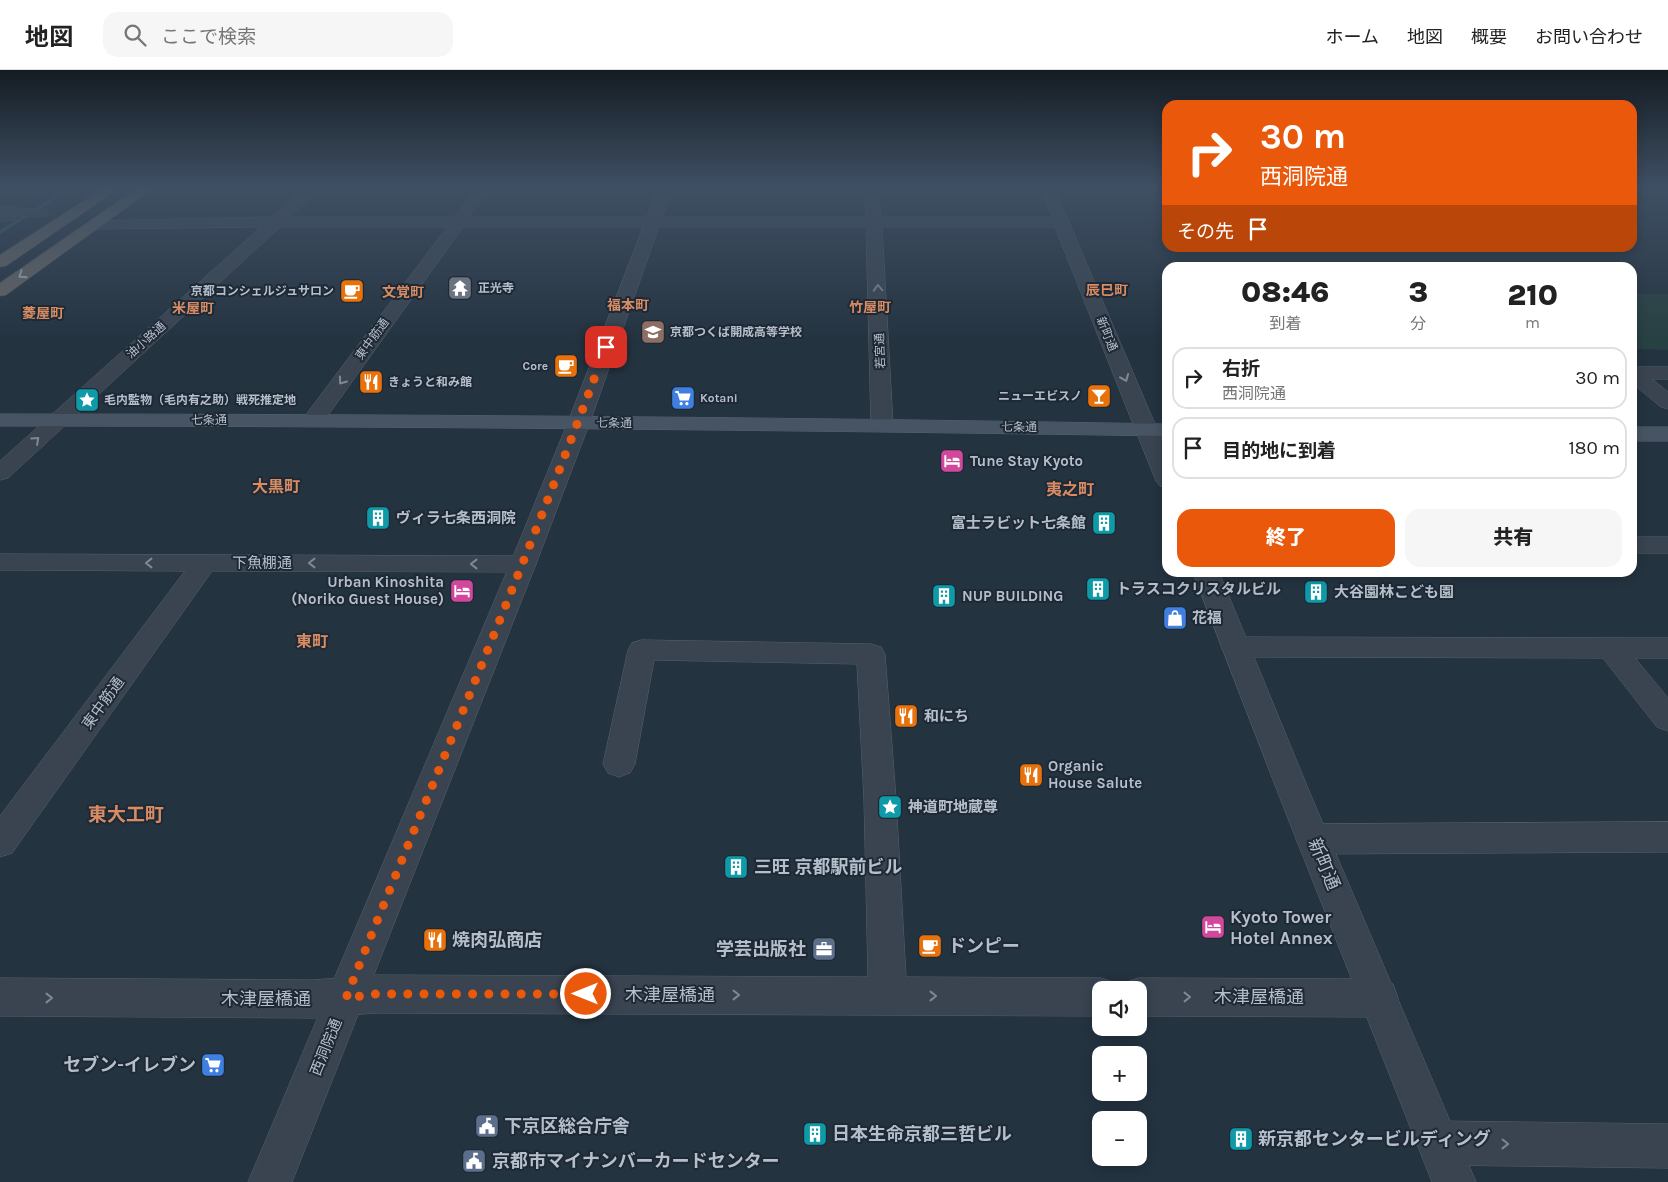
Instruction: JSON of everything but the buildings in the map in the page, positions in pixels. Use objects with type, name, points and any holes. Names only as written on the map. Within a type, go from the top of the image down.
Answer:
[{"type":"highway","points":[[0,262],[35,239]]},
{"type":"highway","points":[[0,290],[73,239]]},
{"type":"main road","name":"七条通","points":[[0,420],[578,422],[1157,430]]},
{"type":"main road","points":[[1637,434],[1668,434]]},
{"type":"street","name":"油小路通","points":[[0,473],[257,239]]},
{"type":"street","name":"東中筋通","points":[[313,420],[447,239]]},
{"type":"street","name":"西洞院通","points":[[270,1182],[523,564],[647,239]]},
{"type":"street","name":"若宮通","points":[[876,239],[882,425]]},
{"type":"street","name":"新町通","points":[[1070,239],[1157,430],[1162,453]]},
{"type":"street","points":[[1637,373],[1668,373]]},
{"type":"street","points":[[1637,376],[1668,403]]},
{"type":"street","points":[[1637,544],[1668,545]]},
{"type":"street","name":"下魚棚通","points":[[0,562],[523,564]]},
{"type":"street","name":"東中筋通","points":[[0,842],[205,563]]},
{"type":"street","name":"新町通","points":[[1208,577],[1454,1182]]},
{"type":"street","points":[[1236,647],[1668,648]]},
{"type":"street","points":[[1611,648],[1668,719]]},
{"type":"street","points":[[619,764],[642,650],[871,654],[880,798],[888,996]]},
{"type":"street","points":[[1313,839],[1668,838]]},
{"type":"street","name":"木津屋橋通","points":[[0,997],[313,1000],[376,994],[1092,997]]},
{"type":"street","name":"木津屋橋通","points":[[1147,997],[1379,998]]},
{"type":"street","points":[[1439,1143],[1668,1146]]},
{"type":"green space","points":[[1637,294],[1668,294],[1668,350],[1637,349]]},
{"type":"place","name":"正光寺","points":[[460,288]]},
{"type":"place","name":"京都コンシェルジュサロン","points":[[352,291]]},
{"type":"place","name":"京都つくば開成高等学校","points":[[653,332]]},
{"type":"place","name":"Core","points":[[566,366]]},
{"type":"place","name":"きょうと和み館","points":[[371,382]]},
{"type":"place","name":"ニューエビスノ","points":[[1099,396]]},
{"type":"place","name":"Kotani","points":[[683,398]]},
{"type":"place","name":"毛内監物（毛内有之助）戦死推定地","points":[[87,400]]},
{"type":"place","name":"Tune Stay Kyoto","points":[[952,461]]},
{"type":"place","name":"ヴィラ七条西洞院","points":[[378,518]]},
{"type":"place","name":"富士ラビット七条館","points":[[1104,523]]},
{"type":"place","name":"トラスコクリスタルビル","points":[[1098,589]]},
{"type":"place","name":"Urban Kinoshita (Noriko Guest House)","points":[[462,591]]},
{"type":"place","name":"大谷園林こども園","points":[[1316,592]]},
{"type":"place","name":"NUP BUILDING","points":[[944,596]]},
{"type":"place","name":"花福","points":[[1175,618]]},
{"type":"place","name":"和にち","points":[[906,716]]},
{"type":"place","name":"Organic House Salute","points":[[1031,775]]},
{"type":"place","name":"神道町地蔵尊","points":[[890,807]]},
{"type":"place","name":"三旺 京都駅前ビル","points":[[736,867]]},
{"type":"place","name":"Kyoto Tower Hotel Annex","points":[[1213,927]]},
{"type":"place","name":"焼肉弘商店","points":[[435,940]]},
{"type":"place","name":"ドンピー","points":[[930,946]]},
{"type":"place","name":"学芸出版社","points":[[824,949]]},
{"type":"place","name":"セブン-イレブン","points":[[213,1065]]},
{"type":"place","name":"下京区総合庁舎","points":[[487,1126]]},
{"type":"place","name":"日本生命京都三哲ビル","points":[[815,1134]]},
{"type":"place","name":"新京都センタービルディング","points":[[1241,1139]]},
{"type":"place","name":"京都市マイナンバーカードセンター","points":[[474,1161]]},
{"type":"district","name":"辰巳町","points":[[1107,290]]},
{"type":"district","name":"文覚町","points":[[403,292]]},
{"type":"district","name":"福本町","points":[[628,305]]},
{"type":"district","name":"竹屋町","points":[[870,307]]},
{"type":"district","name":"米屋町","points":[[193,308]]},
{"type":"district","name":"菱屋町","points":[[43,313]]},
{"type":"district","name":"大黒町","points":[[276,486]]},
{"type":"district","name":"夷之町","points":[[1070,489]]},
{"type":"district","name":"東町","points":[[312,641]]},
{"type":"district","name":"東大工町","points":[[126,815]]},
{"type":"route","points":[[586,994],[376,994],[346,998],[523,564],[606,347]]}]
